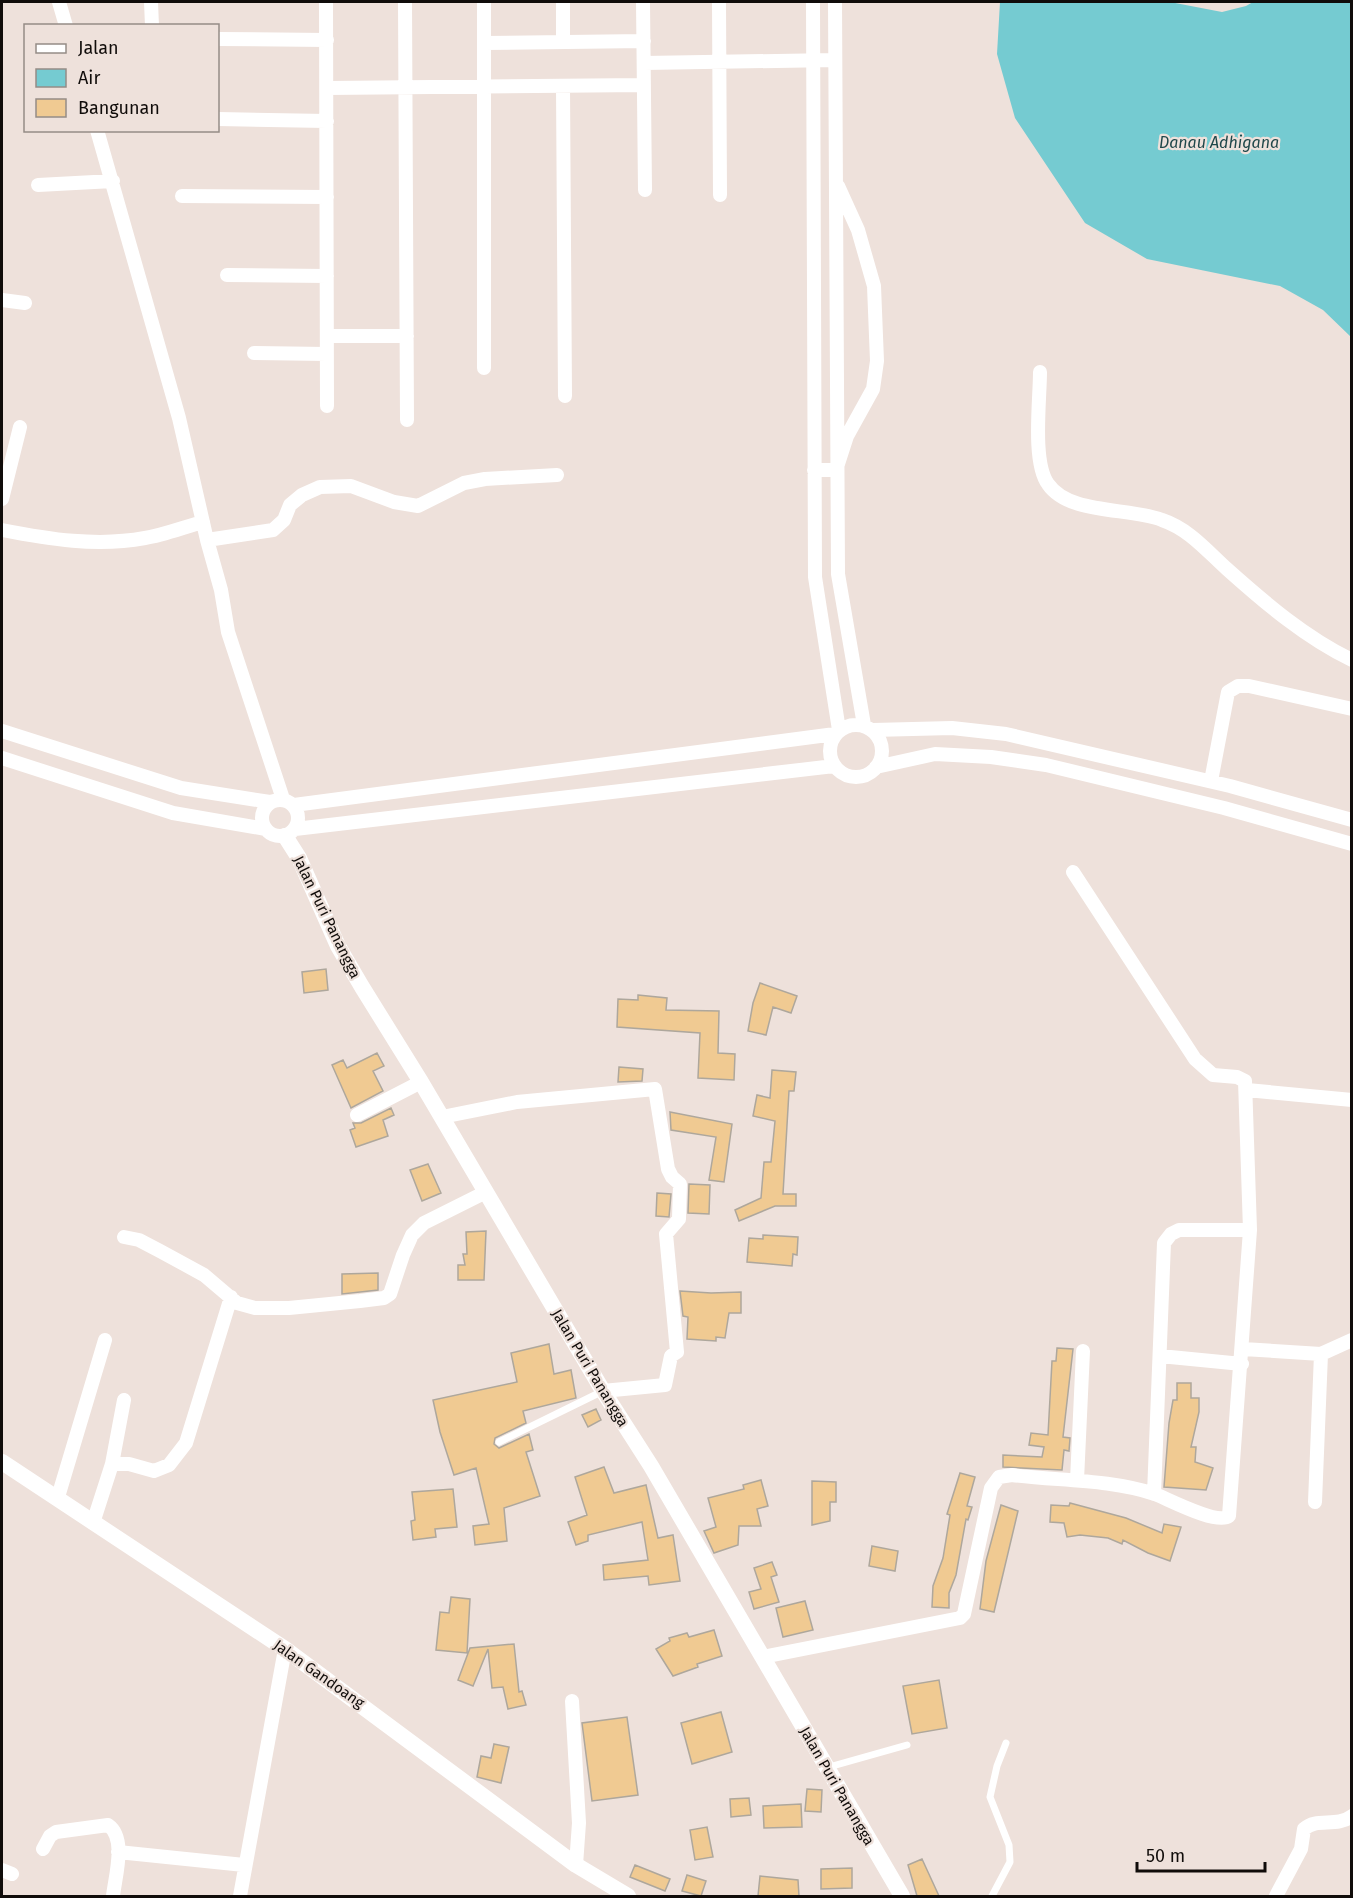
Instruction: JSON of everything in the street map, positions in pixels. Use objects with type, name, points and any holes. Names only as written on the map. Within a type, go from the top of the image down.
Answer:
[{"type":"street","points":[[60,2],[66,24]]},
{"type":"street","points":[[151,2],[152,24]]},
{"type":"street","points":[[327,2],[327,406]]},
{"type":"street","points":[[405,2],[408,420]]},
{"type":"street","points":[[484,2],[484,368]]},
{"type":"street","points":[[563,2],[563,42]]},
{"type":"street","points":[[643,2],[645,190]]},
{"type":"street","points":[[720,2],[720,195]]},
{"type":"street","points":[[813,2],[815,577],[837,732],[830,744],[830,756],[834,766],[842,773],[852,777],[861,777],[876,767],[935,754],[991,757],[1046,765],[1224,808],[1352,844]]},
{"type":"street","points":[[835,2],[838,574],[868,728],[882,749],[876,767]]},
{"type":"street","points":[[219,39],[327,40]]},
{"type":"street","points":[[484,43],[644,41]]},
{"type":"street","points":[[644,63],[834,60]]},
{"type":"street","points":[[327,88],[644,85]]},
{"type":"street","points":[[563,86],[565,396]]},
{"type":"street","points":[[219,119],[327,121]]},
{"type":"street","points":[[98,132],[178,418],[221,590],[228,632],[282,802],[299,817],[290,832]]},
{"type":"street","points":[[38,185],[113,181]]},
{"type":"street","points":[[836,181],[858,230],[874,286],[877,362],[873,389],[866,406],[847,436],[837,470]]},
{"type":"street","points":[[182,196],[327,197]]},
{"type":"street","points":[[227,275],[327,276]]},
{"type":"street","points":[[2,300],[25,303]]},
{"type":"street","points":[[327,336],[407,336]]},
{"type":"street","points":[[254,353],[327,354]]},
{"type":"street","points":[[1040,372],[1040,461],[1047,483],[1057,495],[1072,502],[1162,520],[1171,524],[1207,548],[1226,569],[1319,645],[1352,660]]},
{"type":"street","points":[[2,499],[20,427]]},
{"type":"street","points":[[814,470],[837,470]]},
{"type":"street","points":[[207,540],[273,530],[284,520],[290,505],[302,495],[320,487],[351,486],[394,502],[418,506],[464,483],[557,475]]},
{"type":"street","points":[[2,530],[62,542],[121,540],[145,538],[203,522]]},
{"type":"street","points":[[1211,781],[1228,692],[1238,686],[1249,686],[1352,709]]},
{"type":"street","points":[[2,731],[181,788],[282,802],[837,732],[853,724],[868,728],[952,728],[1006,734],[1211,781],[1352,820]]},
{"type":"street","points":[[2,758],[173,813],[266,829]]},
{"type":"street","points":[[282,802],[262,812],[263,824],[272,834],[834,766]]},
{"type":"street","points":[[1224,808],[1230,786]]},
{"type":"street","name":"Jalan Puri Panangga","points":[[290,832],[338,946],[442,1117],[484,1193],[603,1391],[651,1466],[902,1896]]},
{"type":"street","points":[[763,1657],[960,1618],[964,1614],[995,1482],[999,1477],[1012,1474],[1108,1483],[1154,1494],[1218,1519],[1229,1516],[1242,1364],[1250,1230],[1247,1090],[1243,1078],[1213,1075],[1195,1059],[1073,872]]},
{"type":"street","points":[[357,1115],[421,1082]]},
{"type":"street","points":[[442,1117],[517,1102],[655,1089],[668,1169],[672,1178],[680,1184],[679,1220],[666,1234],[677,1352],[671,1356],[665,1385],[603,1391]]},
{"type":"street","points":[[1247,1090],[1352,1100]]},
{"type":"street","points":[[124,1237],[140,1240],[204,1275],[237,1303],[255,1308],[289,1308],[384,1298],[390,1294],[403,1255],[418,1229],[424,1223],[484,1193]]},
{"type":"street","points":[[1154,1494],[1163,1251],[1167,1239],[1179,1230],[1250,1230]]},
{"type":"street","points":[[112,1464],[129,1464],[154,1471],[169,1465],[186,1443],[231,1297]]},
{"type":"street","points":[[58,1497],[105,1340]]},
{"type":"street","points":[[1243,1350],[1321,1354],[1352,1340]]},
{"type":"street","points":[[1077,1480],[1083,1351]]},
{"type":"street","points":[[1315,1502],[1321,1354]]},
{"type":"street","points":[[1160,1356],[1242,1364]]},
{"type":"street","points":[[93,1523],[112,1464],[124,1400]]},
{"type":"street","name":"Jalan Gandoang","points":[[2,1462],[285,1649],[576,1865],[628,1896]]},
{"type":"street","points":[[240,1896],[285,1649]]},
{"type":"street","points":[[572,1701],[579,1823],[576,1865]]},
{"type":"street","points":[[1276,1896],[1301,1849],[1304,1829],[1316,1823],[1337,1824],[1352,1816]]},
{"type":"street","points":[[43,1849],[50,1836],[56,1832],[108,1826],[117,1835],[118,1852],[113,1896]]},
{"type":"street","points":[[118,1852],[244,1865]]},
{"type":"lane","points":[[499,1442],[603,1391]]},
{"type":"lane","points":[[992,1896],[1010,1862],[1009,1845],[990,1797],[997,1766],[1006,1743]]},
{"type":"lane","points":[[827,1768],[907,1745]]},
{"type":"water","name":"Danau Adhigana","points":[[1000,2],[1170,2],[1222,12],[1253,2],[1351,2],[1351,337],[1323,310],[1280,286],[1147,259],[1085,223],[1015,118],[997,54]]},
{"type":"building","points":[[326,969],[328,990],[304,993],[302,972]]},
{"type":"building","points":[[760,983],[797,996],[791,1013],[773,1007],[766,1035],[748,1031],[753,1003]]},
{"type":"building","points":[[638,995],[667,998],[666,1010],[719,1011],[718,1053],[735,1054],[734,1080],[698,1078],[700,1033],[617,1027],[618,999],[638,1000]]},
{"type":"building","points":[[377,1053],[384,1066],[373,1071],[383,1091],[351,1108],[332,1065],[343,1060],[347,1068]]},
{"type":"building","points":[[619,1067],[643,1069],[642,1081],[618,1082]]},
{"type":"building","points":[[772,1070],[796,1072],[794,1091],[789,1091],[783,1194],[796,1194],[796,1206],[775,1206],[739,1221],[735,1210],[761,1198],[764,1162],[771,1162],[775,1121],[753,1116],[757,1095],[770,1098]]},
{"type":"building","points":[[391,1108],[394,1115],[383,1120],[388,1136],[356,1147],[350,1130],[355,1128],[353,1123],[361,1123]]},
{"type":"building","points":[[670,1112],[732,1124],[724,1182],[709,1180],[716,1137],[671,1130]]},
{"type":"building","points":[[428,1164],[441,1193],[422,1201],[410,1170]]},
{"type":"building","points":[[689,1184],[710,1185],[709,1214],[688,1213]]},
{"type":"building","points":[[657,1193],[671,1194],[669,1217],[656,1216]]},
{"type":"building","points":[[486,1231],[484,1280],[458,1280],[458,1265],[465,1265],[463,1254],[467,1254],[466,1232]]},
{"type":"building","points":[[763,1235],[798,1237],[797,1255],[793,1254],[792,1266],[747,1262],[749,1238],[763,1239]]},
{"type":"building","points":[[378,1273],[378,1290],[342,1294],[342,1274]]},
{"type":"building","points":[[680,1291],[741,1292],[741,1313],[729,1313],[725,1338],[716,1337],[716,1341],[687,1339],[688,1317],[683,1316]]},
{"type":"building","points":[[549,1344],[554,1374],[571,1370],[576,1398],[523,1411],[526,1423],[495,1438],[494,1444],[499,1448],[529,1434],[533,1450],[526,1452],[540,1496],[504,1508],[507,1541],[475,1545],[473,1526],[489,1524],[476,1468],[454,1475],[440,1432],[433,1400],[517,1382],[511,1353]]},
{"type":"building","points":[[1057,1348],[1073,1349],[1063,1437],[1070,1438],[1069,1451],[1064,1450],[1062,1470],[1003,1467],[1003,1455],[1042,1457],[1044,1447],[1029,1445],[1031,1433],[1048,1435],[1052,1361],[1056,1361]]},
{"type":"building","points":[[1177,1383],[1191,1383],[1191,1398],[1199,1398],[1199,1412],[1191,1447],[1196,1447],[1195,1462],[1213,1468],[1206,1490],[1164,1487],[1169,1423],[1173,1400],[1177,1400]]},
{"type":"building","points":[[596,1409],[601,1420],[588,1427],[582,1415]]},
{"type":"building","points":[[604,1467],[614,1493],[646,1485],[658,1538],[673,1535],[680,1581],[649,1585],[648,1576],[604,1580],[603,1565],[648,1560],[642,1522],[588,1535],[588,1541],[576,1545],[568,1522],[587,1515],[575,1477]]},
{"type":"building","points":[[960,1473],[975,1477],[967,1506],[972,1507],[968,1520],[966,1519],[956,1575],[949,1593],[949,1608],[932,1607],[933,1586],[943,1558],[950,1515],[947,1514]]},
{"type":"building","points":[[761,1480],[768,1506],[757,1509],[761,1526],[739,1526],[738,1545],[714,1553],[704,1531],[716,1527],[708,1498],[744,1489],[743,1485]]},
{"type":"building","points":[[812,1481],[836,1482],[836,1502],[830,1502],[830,1521],[812,1525]]},
{"type":"building","points":[[453,1489],[457,1527],[435,1529],[436,1537],[413,1540],[411,1521],[415,1520],[412,1492]]},
{"type":"building","points":[[1070,1503],[1126,1518],[1162,1533],[1164,1524],[1181,1527],[1170,1561],[1123,1540],[1122,1544],[1108,1538],[1080,1535],[1067,1537],[1064,1523],[1050,1522],[1051,1505],[1069,1506]]},
{"type":"building","points":[[1001,1505],[1018,1511],[994,1612],[980,1609],[986,1561]]},
{"type":"building","points":[[872,1546],[898,1551],[895,1571],[869,1566]]},
{"type":"building","points":[[772,1562],[777,1575],[771,1577],[779,1602],[754,1609],[749,1592],[761,1589],[754,1568]]},
{"type":"building","points":[[451,1597],[470,1599],[467,1653],[436,1650],[440,1612],[449,1613]]},
{"type":"building","points":[[805,1601],[813,1630],[783,1637],[776,1608]]},
{"type":"building","points":[[714,1630],[722,1656],[697,1664],[698,1667],[673,1676],[656,1649],[670,1641],[669,1638],[687,1633],[689,1637]]},
{"type":"building","points":[[514,1644],[519,1692],[522,1691],[526,1705],[508,1709],[503,1687],[492,1688],[488,1649],[473,1686],[458,1680],[470,1648]]},
{"type":"building","points":[[939,1680],[947,1728],[912,1734],[903,1686]]},
{"type":"building","points":[[721,1712],[732,1752],[692,1764],[681,1723]]},
{"type":"building","points":[[627,1717],[638,1795],[592,1801],[582,1723]]},
{"type":"building","points":[[494,1744],[509,1747],[501,1783],[477,1777],[481,1756],[491,1758]]},
{"type":"building","points":[[807,1789],[822,1790],[821,1812],[805,1811]]},
{"type":"building","points":[[749,1798],[751,1815],[731,1817],[730,1799]]},
{"type":"building","points":[[801,1804],[802,1827],[764,1828],[763,1806]]},
{"type":"building","points":[[707,1827],[713,1857],[695,1860],[690,1830]]},
{"type":"building","points":[[922,1859],[939,1896],[917,1896],[908,1865]]},
{"type":"building","points":[[635,1865],[670,1879],[665,1891],[630,1877]]},
{"type":"building","points":[[852,1868],[852,1888],[821,1889],[821,1869]]},
{"type":"building","points":[[687,1875],[706,1881],[701,1896],[682,1891]]},
{"type":"building","points":[[760,1876],[798,1880],[799,1896],[758,1896]]}]
